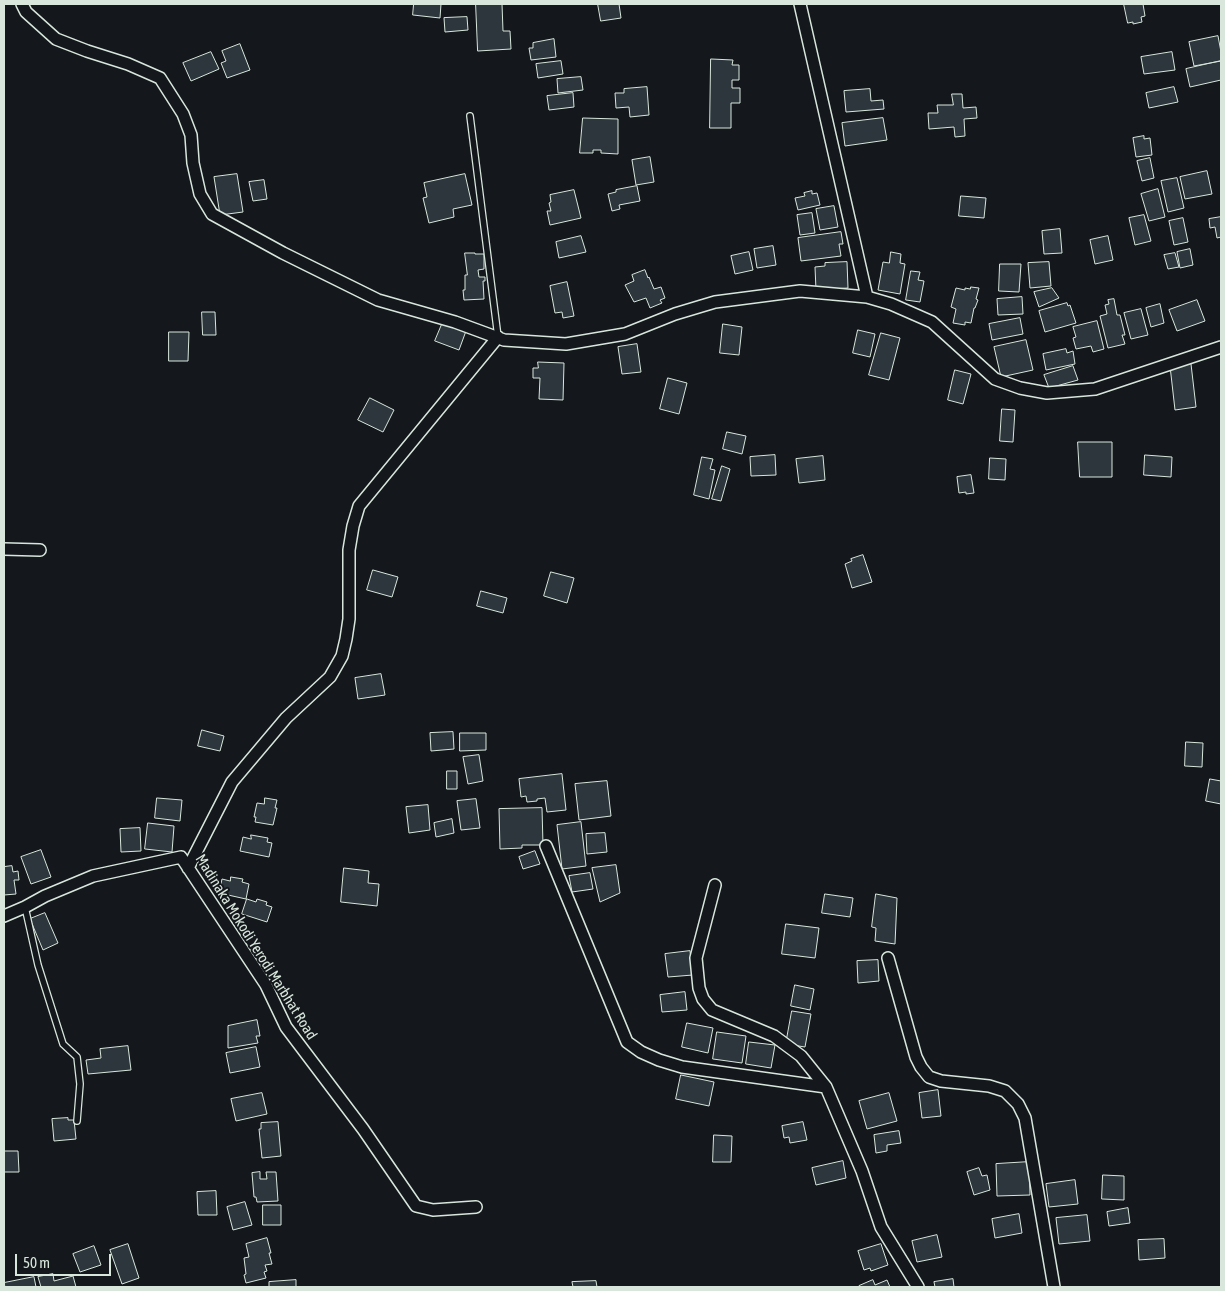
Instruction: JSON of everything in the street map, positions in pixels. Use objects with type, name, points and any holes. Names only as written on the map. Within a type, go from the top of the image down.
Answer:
[{"type":"street","points":[[22,4],[26,12],[56,38],[87,51],[128,64],[160,78],[183,114],[191,135],[193,163],[200,194],[212,214],[283,253],[378,300],[455,322],[504,340],[566,344],[625,334],[675,314],[714,302],[800,291],[867,297],[891,304],[932,322],[995,379],[1020,388],[1048,394],[1095,389],[1221,347]]},
{"type":"street","points":[[800,4],[867,297]]},
{"type":"street","points":[[188,868],[232,782],[286,718],[330,677],[342,656],[349,619],[349,550],[359,506],[498,337]]},
{"type":"street","points":[[4,549],[40,550]]},
{"type":"street","points":[[546,846],[627,1042],[641,1052],[682,1067],[826,1087]]},
{"type":"street","name":"Madinaka Mokodi Yerodi Marbhat Road","points":[[4,916],[93,876],[181,857],[266,985],[286,1027],[363,1130],[416,1206],[433,1210],[476,1207]]},
{"type":"street","points":[[715,885],[696,958],[699,988],[703,999],[712,1010],[774,1036],[801,1056],[826,1087],[862,1171],[881,1227],[918,1287]]},
{"type":"street","points":[[888,958],[916,1057],[929,1077],[941,1081],[990,1086],[1004,1091],[1018,1104],[1025,1118],[1054,1287]]},
{"type":"lane","points":[[470,116],[498,337]]},
{"type":"lane","points":[[25,907],[38,966],[63,1044],[76,1057],[80,1084],[77,1122]]},
{"type":"building","points":[[414,4],[441,4],[440,18],[413,15]]},
{"type":"building","points":[[476,4],[502,4],[503,31],[510,31],[511,49],[478,51]]},
{"type":"building","points":[[598,4],[619,4],[621,18],[601,21]]},
{"type":"building","points":[[1124,4],[1143,4],[1145,16],[1141,17],[1142,22],[1128,23]]},
{"type":"building","points":[[467,17],[468,30],[445,32],[444,18]]},
{"type":"building","points":[[1218,36],[1221,61],[1194,66],[1189,42]]},
{"type":"building","points":[[554,39],[556,57],[531,60],[529,48],[533,48],[533,43]]},
{"type":"building","points":[[240,44],[250,70],[227,78],[221,63],[226,61],[222,51]]},
{"type":"building","points":[[211,52],[219,69],[191,81],[183,63]]},
{"type":"building","points":[[1172,52],[1175,70],[1144,74],[1141,57]]},
{"type":"building","points":[[711,59],[733,60],[732,65],[739,65],[739,80],[732,80],[732,88],[740,88],[740,103],[731,103],[731,128],[710,128]]},
{"type":"building","points":[[561,61],[563,74],[538,78],[536,64]]},
{"type":"building","points":[[1221,61],[1221,80],[1190,87],[1186,69]]},
{"type":"building","points":[[581,77],[583,90],[558,93],[557,79]]},
{"type":"building","points":[[647,87],[649,115],[630,117],[629,107],[616,108],[615,93],[624,93],[624,89]]},
{"type":"building","points":[[1174,87],[1178,102],[1149,108],[1146,93]]},
{"type":"building","points":[[870,89],[871,101],[883,100],[884,109],[846,112],[844,91]]},
{"type":"building","points":[[573,93],[574,107],[549,110],[547,96]]},
{"type":"building","points":[[952,94],[962,94],[963,108],[976,107],[977,118],[964,119],[965,136],[955,137],[954,127],[929,129],[928,113],[938,113],[937,105],[953,105]]},
{"type":"building","points":[[583,118],[618,119],[618,154],[601,153],[601,150],[593,150],[593,153],[580,153]]},
{"type":"building","points":[[883,118],[887,140],[845,146],[842,123]]},
{"type":"building","points":[[1144,136],[1144,139],[1150,138],[1152,155],[1136,157],[1133,138]]},
{"type":"building","points":[[650,157],[654,182],[636,185],[632,160]]},
{"type":"building","points":[[1150,158],[1154,178],[1142,181],[1137,161]]},
{"type":"building","points":[[1207,171],[1212,194],[1185,199],[1180,177]]},
{"type":"building","points":[[237,174],[243,212],[220,215],[214,177]]},
{"type":"building","points":[[465,174],[472,205],[453,209],[454,217],[429,223],[423,198],[427,197],[424,183]]},
{"type":"building","points":[[1177,178],[1184,208],[1168,212],[1161,181]]},
{"type":"building","points":[[264,180],[267,199],[253,201],[249,182]]},
{"type":"building","points":[[637,186],[640,201],[619,205],[620,209],[612,211],[608,194],[616,192],[616,190]]},
{"type":"building","points":[[1158,189],[1165,217],[1149,221],[1141,194]]},
{"type":"building","points":[[574,190],[581,218],[550,225],[547,211],[551,211],[550,195]]},
{"type":"building","points":[[812,191],[812,194],[817,193],[820,205],[798,210],[795,198],[805,196],[804,193]]},
{"type":"building","points":[[961,196],[986,198],[984,218],[959,216]]},
{"type":"building","points":[[834,206],[838,227],[820,230],[816,209]]},
{"type":"building","points":[[812,213],[815,233],[800,235],[797,215]]},
{"type":"building","points":[[1144,215],[1151,241],[1135,245],[1129,218]]},
{"type":"building","points":[[1221,217],[1221,237],[1217,238],[1215,227],[1210,228],[1209,219]]},
{"type":"building","points":[[1183,218],[1188,242],[1174,245],[1169,221]]},
{"type":"building","points":[[1060,229],[1062,253],[1044,254],[1042,231]]},
{"type":"building","points":[[841,232],[843,244],[839,244],[841,256],[801,261],[798,238]]},
{"type":"building","points":[[581,236],[586,252],[559,258],[556,242]]},
{"type":"building","points":[[1108,236],[1113,260],[1095,264],[1090,240]]},
{"type":"building","points":[[773,246],[776,265],[757,268],[754,249]]},
{"type":"building","points":[[1190,249],[1193,265],[1180,268],[1177,252]]},
{"type":"building","points":[[749,252],[753,270],[735,274],[731,256]]},
{"type":"building","points":[[891,252],[901,254],[900,263],[905,264],[900,294],[878,290],[883,262],[889,263]]},
{"type":"building","points":[[465,253],[484,254],[484,269],[478,270],[479,277],[485,277],[485,281],[483,281],[484,299],[464,300],[463,290],[465,290],[465,275],[467,275]]},
{"type":"building","points":[[1175,253],[1179,267],[1168,269],[1164,255]]},
{"type":"building","points":[[847,262],[848,288],[816,290],[815,267],[825,266],[825,263]]},
{"type":"building","points":[[1049,262],[1051,286],[1030,288],[1028,263]]},
{"type":"building","points":[[1000,264],[1021,264],[1019,292],[999,291]]},
{"type":"building","points":[[645,270],[654,289],[661,287],[665,298],[660,300],[662,303],[650,308],[646,298],[634,302],[625,285],[634,281],[632,275]]},
{"type":"building","points":[[911,271],[920,272],[918,280],[924,281],[920,302],[906,300]]},
{"type":"building","points":[[567,282],[574,316],[563,318],[562,312],[555,313],[550,286]]},
{"type":"building","points":[[971,287],[979,288],[976,299],[978,300],[971,323],[965,322],[965,325],[953,323],[956,309],[951,307],[956,288],[965,290],[965,288],[970,289]]},
{"type":"building","points":[[1052,288],[1059,298],[1039,307],[1034,292]]},
{"type":"building","points":[[1022,297],[1023,314],[998,315],[997,299]]},
{"type":"building","points":[[1114,299],[1117,315],[1120,315],[1125,335],[1122,335],[1125,344],[1108,348],[1100,316],[1107,314],[1105,305],[1109,304],[1108,300]]},
{"type":"building","points":[[1197,300],[1205,321],[1177,331],[1169,310]]},
{"type":"building","points":[[1067,303],[1068,306],[1070,305],[1076,323],[1045,332],[1039,311]]},
{"type":"building","points":[[1160,304],[1164,323],[1151,327],[1146,308]]},
{"type":"building","points":[[1141,309],[1148,335],[1131,339],[1124,313]]},
{"type":"building","points":[[202,312],[215,312],[216,335],[203,335]]},
{"type":"building","points":[[1020,318],[1023,334],[992,340],[989,324]]},
{"type":"building","points":[[1097,321],[1104,349],[1093,352],[1091,346],[1076,349],[1073,338],[1076,337],[1073,327]]},
{"type":"building","points":[[443,322],[466,331],[459,350],[435,341]]},
{"type":"building","points":[[723,324],[742,327],[739,355],[720,353]]},
{"type":"building","points":[[858,330],[875,334],[870,357],[853,353]]},
{"type":"building","points":[[169,332],[189,332],[188,361],[169,361]]},
{"type":"building","points":[[881,333],[900,338],[889,380],[869,375]]},
{"type":"building","points":[[1026,340],[1033,370],[1001,377],[994,347]]},
{"type":"building","points":[[637,344],[641,372],[622,374],[618,347]]},
{"type":"building","points":[[1066,349],[1067,353],[1073,351],[1075,364],[1046,370],[1043,354]]},
{"type":"building","points":[[538,362],[564,363],[563,400],[539,399],[540,378],[533,378],[533,368],[538,368]]},
{"type":"building","points":[[1191,364],[1196,407],[1175,410],[1170,366]]},
{"type":"building","points":[[1073,366],[1078,380],[1049,388],[1044,375]]},
{"type":"building","points":[[955,370],[971,374],[963,404],[948,400]]},
{"type":"building","points":[[668,378],[687,383],[679,414],[660,409]]},
{"type":"building","points":[[370,398],[394,410],[383,432],[358,420]]},
{"type":"building","points":[[1002,409],[1015,410],[1013,442],[1000,441]]},
{"type":"building","points":[[727,432],[746,436],[742,454],[723,449]]},
{"type":"building","points":[[1078,442],[1112,442],[1112,477],[1080,477]]},
{"type":"building","points":[[775,455],[776,475],[751,476],[750,457]]},
{"type":"building","points":[[1145,455],[1172,457],[1171,477],[1144,475]]},
{"type":"building","points":[[823,456],[825,480],[799,483],[796,459]]},
{"type":"building","points":[[702,457],[713,459],[710,469],[715,470],[709,499],[694,495]]},
{"type":"building","points":[[990,458],[1006,459],[1005,480],[989,479]]},
{"type":"building","points":[[722,466],[730,469],[721,501],[712,499]]},
{"type":"building","points":[[971,475],[974,493],[959,493],[957,477]]},
{"type":"building","points":[[863,555],[872,582],[852,588],[845,564],[852,561],[851,559]]},
{"type":"building","points":[[373,570],[398,577],[392,597],[367,590]]},
{"type":"building","points":[[551,572],[574,578],[567,603],[544,596]]},
{"type":"building","points":[[481,591],[507,598],[503,613],[477,606]]},
{"type":"building","points":[[381,674],[385,695],[358,699],[355,678]]},
{"type":"building","points":[[202,730],[224,736],[220,751],[198,746]]},
{"type":"building","points":[[453,732],[454,749],[431,751],[430,733]]},
{"type":"building","points":[[460,733],[486,733],[486,750],[460,751]]},
{"type":"building","points":[[1186,742],[1203,743],[1202,767],[1185,766]]},
{"type":"building","points":[[479,755],[483,781],[468,784],[463,757]]},
{"type":"building","points":[[447,771],[457,771],[457,789],[447,789]]},
{"type":"building","points":[[562,774],[566,810],[547,812],[545,798],[527,802],[526,796],[521,797],[519,779]]},
{"type":"building","points":[[1210,779],[1221,781],[1221,804],[1206,801]]},
{"type":"building","points":[[607,781],[611,816],[579,820],[575,784]]},
{"type":"building","points":[[157,798],[182,800],[180,821],[155,818]]},
{"type":"building","points":[[265,798],[277,800],[273,825],[255,822],[256,817],[254,817],[257,803],[264,804]]},
{"type":"building","points":[[476,799],[480,828],[461,830],[457,801]]},
{"type":"building","points":[[428,805],[430,830],[409,833],[406,807]]},
{"type":"building","points":[[542,808],[543,845],[522,845],[522,848],[500,849],[499,809]]},
{"type":"building","points":[[452,819],[454,833],[436,837],[434,823]]},
{"type":"building","points":[[581,822],[586,866],[562,869],[557,825]]},
{"type":"building","points":[[148,823],[174,826],[172,852],[145,849]]},
{"type":"building","points":[[140,828],[141,851],[121,852],[120,829]]},
{"type":"building","points":[[605,833],[607,852],[587,854],[586,834]]},
{"type":"building","points":[[251,835],[268,838],[267,842],[272,843],[269,857],[240,851],[243,837],[251,839]]},
{"type":"building","points":[[41,850],[51,877],[31,884],[21,857]]},
{"type":"building","points":[[535,851],[540,864],[523,869],[519,857]]},
{"type":"building","points":[[616,865],[620,893],[600,902],[592,868]]},
{"type":"building","points":[[12,866],[13,872],[18,871],[19,880],[14,880],[16,894],[4,895],[4,867]]},
{"type":"building","points":[[344,868],[369,871],[368,883],[379,884],[377,906],[341,902]]},
{"type":"building","points":[[590,873],[593,889],[572,892],[569,876]]},
{"type":"building","points":[[231,877],[243,879],[242,882],[249,884],[246,899],[219,893],[222,879],[230,881]]},
{"type":"building","points":[[825,894],[853,898],[850,917],[822,913]]},
{"type":"building","points":[[876,894],[897,898],[895,944],[875,941],[876,928],[872,927]]},
{"type":"building","points":[[247,899],[256,902],[257,899],[267,902],[266,905],[272,907],[267,922],[242,914]]},
{"type":"building","points":[[45,913],[58,943],[43,950],[30,919]]},
{"type":"building","points":[[786,924],[819,928],[815,958],[782,954]]},
{"type":"building","points":[[690,951],[693,975],[668,977],[665,954]]},
{"type":"building","points":[[878,960],[879,981],[858,983],[857,961]]},
{"type":"building","points":[[795,985],[814,989],[810,1010],[791,1006]]},
{"type":"building","points":[[685,992],[687,1010],[662,1012],[660,995]]},
{"type":"building","points":[[792,1011],[811,1014],[805,1047],[786,1044]]},
{"type":"building","points":[[257,1020],[260,1036],[256,1036],[258,1043],[228,1048],[228,1026]]},
{"type":"building","points":[[687,1023],[713,1028],[708,1053],[682,1047]]},
{"type":"building","points":[[717,1032],[746,1036],[742,1063],[713,1059]]},
{"type":"building","points":[[749,1042],[775,1045],[771,1068],[746,1064]]},
{"type":"building","points":[[128,1046],[131,1070],[88,1074],[86,1060],[101,1058],[100,1049]]},
{"type":"building","points":[[256,1047],[260,1067],[230,1073],[226,1053]]},
{"type":"building","points":[[681,1075],[714,1082],[709,1106],[676,1099]]},
{"type":"building","points":[[938,1090],[941,1116],[922,1118],[919,1093]]},
{"type":"building","points":[[262,1093],[267,1114],[236,1121],[231,1099]]},
{"type":"building","points":[[889,1093],[897,1121],[867,1129],[859,1101]]},
{"type":"building","points":[[68,1118],[68,1120],[74,1120],[76,1139],[54,1141],[52,1119]]},
{"type":"building","points":[[278,1122],[281,1156],[262,1158],[259,1129],[261,1129],[261,1123]]},
{"type":"building","points":[[803,1122],[807,1140],[790,1143],[789,1137],[784,1138],[782,1126]]},
{"type":"building","points":[[899,1131],[901,1143],[887,1145],[887,1151],[876,1153],[874,1135]]},
{"type":"building","points":[[714,1135],[732,1136],[731,1162],[713,1162]]},
{"type":"building","points":[[4,1151],[18,1151],[19,1172],[4,1172]]},
{"type":"building","points":[[843,1161],[846,1178],[816,1185],[812,1168]]},
{"type":"building","points":[[1029,1162],[1030,1195],[997,1196],[996,1164]]},
{"type":"building","points":[[979,1168],[982,1176],[987,1175],[990,1190],[974,1195],[967,1172]]},
{"type":"building","points":[[260,1172],[260,1179],[267,1179],[266,1172],[276,1172],[278,1201],[257,1202],[256,1197],[254,1197],[252,1173]]},
{"type":"building","points":[[1103,1175],[1124,1176],[1124,1200],[1102,1199]]},
{"type":"building","points":[[1075,1180],[1078,1204],[1049,1207],[1046,1184]]},
{"type":"building","points":[[216,1191],[217,1215],[198,1215],[197,1192]]},
{"type":"building","points":[[245,1202],[252,1225],[233,1230],[227,1207]]},
{"type":"building","points":[[263,1205],[281,1205],[281,1225],[263,1225]]},
{"type":"building","points":[[1128,1208],[1130,1223],[1109,1226],[1107,1212]]},
{"type":"building","points":[[1019,1214],[1022,1233],[995,1238],[992,1219]]},
{"type":"building","points":[[1087,1215],[1090,1241],[1059,1244],[1056,1218]]},
{"type":"building","points":[[937,1235],[942,1257],[917,1262],[912,1241]]},
{"type":"building","points":[[267,1238],[272,1264],[265,1265],[267,1271],[264,1272],[266,1278],[246,1283],[244,1258],[249,1257],[246,1244]]},
{"type":"building","points":[[1164,1239],[1165,1258],[1139,1260],[1138,1240]]},
{"type":"building","points":[[128,1244],[139,1278],[122,1284],[110,1250]]},
{"type":"building","points":[[881,1244],[888,1265],[871,1271],[870,1268],[864,1270],[858,1251]]},
{"type":"building","points":[[94,1246],[101,1265],[80,1272],[73,1254]]},
{"type":"building","points":[[53,1274],[54,1281],[73,1276],[76,1287],[41,1287],[38,1277]]},
{"type":"building","points":[[34,1277],[36,1287],[5,1287],[4,1283]]},
{"type":"building","points":[[953,1279],[954,1287],[935,1287],[934,1282]]},
{"type":"building","points":[[296,1280],[296,1287],[269,1287],[269,1282]]},
{"type":"building","points":[[873,1280],[875,1285],[887,1280],[890,1287],[859,1287]]},
{"type":"building","points":[[596,1281],[597,1287],[573,1287],[572,1282]]}]
